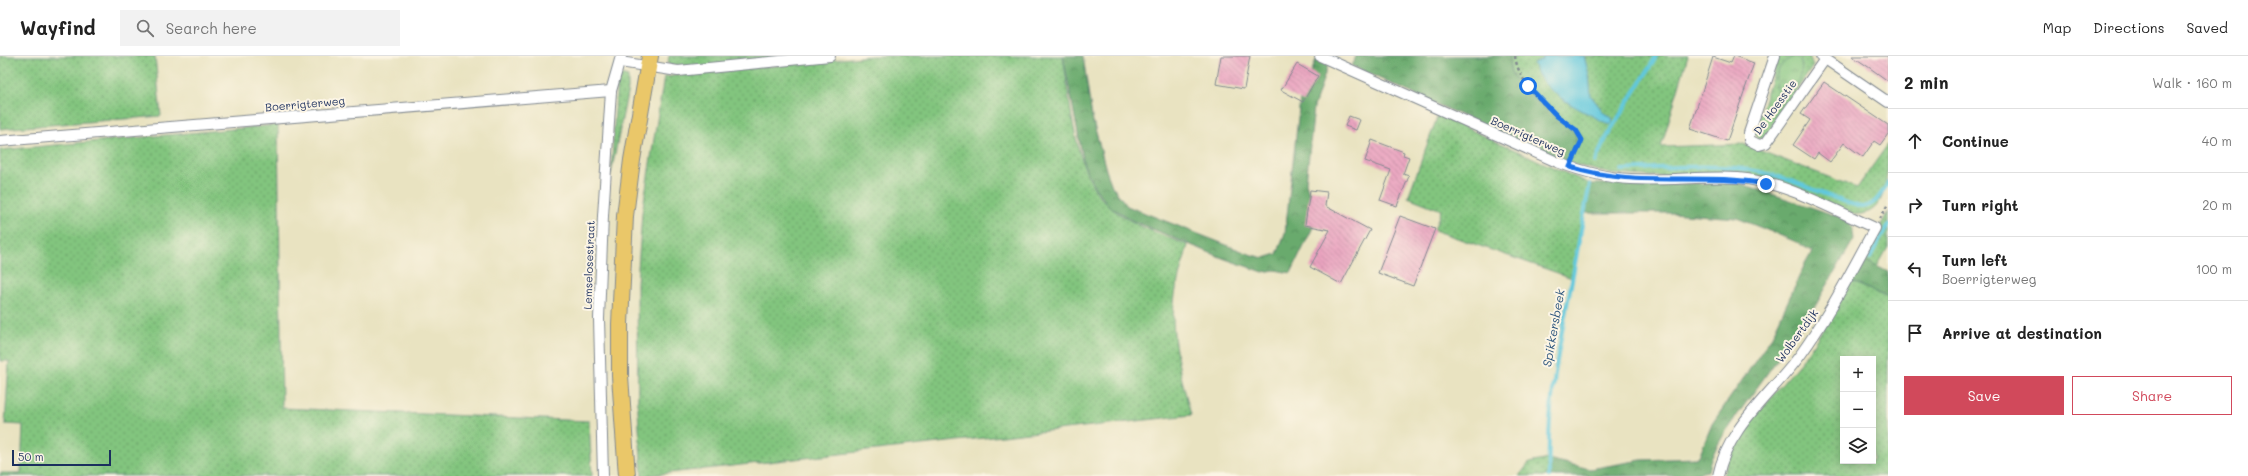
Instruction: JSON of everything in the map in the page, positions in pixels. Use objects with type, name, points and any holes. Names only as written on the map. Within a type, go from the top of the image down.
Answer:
[{"type":"main road","points":[[627,476],[620,376],[620,324],[624,247],[632,160],[649,61]]},
{"type":"street","points":[[621,59],[649,61],[678,71],[695,71],[830,56]]},
{"type":"street","name":"Boerrigterweg","points":[[1320,56],[1570,167],[1597,174],[1632,179],[1738,178],[1766,184],[1796,194],[1875,228]]},
{"type":"street","name":"De Hoesstie","points":[[1775,56],[1749,133],[1749,140],[1759,145],[1766,143],[1823,57]]},
{"type":"street","points":[[1823,57],[1888,102]]},
{"type":"street","name":"Lemselosestraat","points":[[603,476],[599,319],[603,201],[611,91],[621,59]]},
{"type":"street","name":"Boerrigterweg","points":[[0,141],[611,91]]},
{"type":"street","name":"Wolbertdijk","points":[[1718,476],[1721,461],[1732,438],[1800,356],[1830,311],[1875,228]]},
{"type":"path","points":[[1515,56],[1516,68],[1528,86],[1557,116],[1576,130],[1582,140],[1570,167]]},
{"type":"path","points":[[1875,228],[1888,204]]},
{"type":"green space","points":[[0,56],[155,56],[161,116],[0,129]]},
{"type":"green space","points":[[669,56],[806,56],[697,68],[670,65],[668,62]]},
{"type":"green space","points":[[872,56],[1063,56],[1071,114],[1081,157],[1088,176],[1097,193],[1109,206],[1127,219],[1147,229],[1188,245],[1176,288],[1173,317],[1175,345],[1191,415],[642,476],[638,410],[637,283],[642,213],[664,77]]},
{"type":"green space","points":[[1063,56],[1083,56],[1092,117],[1106,170],[1112,186],[1127,206],[1252,255],[1264,258],[1277,254],[1285,233],[1300,100],[1316,60],[1328,65],[1314,107],[1306,183],[1317,219],[1291,273],[1275,270],[1263,272],[1225,259],[1133,221],[1109,206],[1095,188],[1084,165]]},
{"type":"green space","points":[[1356,56],[1510,56],[1510,70],[1517,81],[1541,105],[1575,133],[1577,142],[1574,153],[1565,162],[1352,66]]},
{"type":"green space","points":[[1510,56],[1688,56],[1661,147],[1743,144],[1857,188],[1888,144],[1884,191],[1880,201],[1874,208],[1866,213],[1855,214],[1773,183],[1611,174],[1565,162],[1575,133],[1541,106],[1517,82],[1510,70]]},
{"type":"green space","points":[[1779,56],[1809,56],[1813,66],[1764,138],[1758,139],[1754,132]]},
{"type":"green space","points":[[1794,57],[1800,60],[1800,77],[1794,87],[1784,93],[1778,94],[1775,83],[1780,67],[1784,62]]},
{"type":"green space","points":[[621,75],[628,77],[628,89],[611,174],[617,78]]},
{"type":"green space","points":[[1438,115],[1590,184],[1572,278],[1434,230],[1441,210],[1408,197]]},
{"type":"green space","points":[[278,125],[282,408],[589,421],[592,476],[0,476],[0,473],[21,473],[23,425],[5,424],[9,361],[0,361],[0,150]]},
{"type":"green space","points":[[1739,183],[1843,218],[1852,227],[1854,239],[1813,310],[1730,425],[1714,453],[1708,471],[1684,476],[1549,476],[1548,459],[1590,469],[1641,460],[1696,458],[1699,456],[1712,424],[1771,338],[1812,252],[1799,243],[1737,218],[1671,213],[1584,213],[1590,184]]},
{"type":"green space","points":[[1888,212],[1888,247],[1877,267],[1862,259]]},
{"type":"green space","points":[[1862,259],[1888,272],[1888,298],[1851,281]]},
{"type":"green space","points":[[1851,281],[1888,298],[1888,476],[1723,476],[1729,459],[1746,428],[1803,359]]},
{"type":"green space","points":[[1548,459],[1549,476],[1519,476],[1529,463]]},
{"type":"water","points":[[1543,56],[1584,56],[1589,75],[1591,96],[1604,113],[1612,118],[1613,122],[1610,125],[1565,101],[1545,84],[1538,75],[1533,63],[1543,59]]},
{"type":"building","points":[[1221,56],[1250,56],[1244,89],[1216,84]]},
{"type":"building","points":[[1734,56],[1754,63],[1727,141],[1690,129],[1713,57],[1731,63]]},
{"type":"building","points":[[1852,56],[1888,56],[1888,81],[1870,68]]},
{"type":"building","points":[[1297,64],[1318,76],[1303,102],[1281,90]]},
{"type":"building","points":[[1824,82],[1888,125],[1888,134],[1880,145],[1874,141],[1863,157],[1844,143],[1830,162],[1818,153],[1814,159],[1793,145],[1810,120],[1801,114]]},
{"type":"building","points":[[1349,116],[1360,120],[1356,130],[1345,126]]},
{"type":"building","points":[[1372,140],[1404,152],[1403,155],[1409,157],[1403,174],[1409,176],[1397,206],[1380,200],[1391,170],[1365,161]]},
{"type":"building","points":[[1310,190],[1327,192],[1325,206],[1370,230],[1341,284],[1310,267],[1330,230],[1305,225]]},
{"type":"building","points":[[1400,216],[1435,229],[1413,286],[1378,273]]},
{"type":"waterway","name":"Spikkersbeek","points":[[1595,162],[1608,135],[1641,83],[1656,56]]},
{"type":"waterway","points":[[1622,170],[1672,167],[1723,167],[1756,171],[1783,178],[1861,207],[1870,205],[1874,202],[1888,183]]},
{"type":"waterway","name":"Spikkersbeek","points":[[1549,476],[1550,427],[1554,378],[1562,328],[1590,184]]},
{"type":"waterway","points":[[1870,258],[1888,225]]},
{"type":"route","points":[[1528,86],[1557,116],[1576,130],[1582,140],[1570,167],[1615,178],[1738,178],[1766,184]]}]
